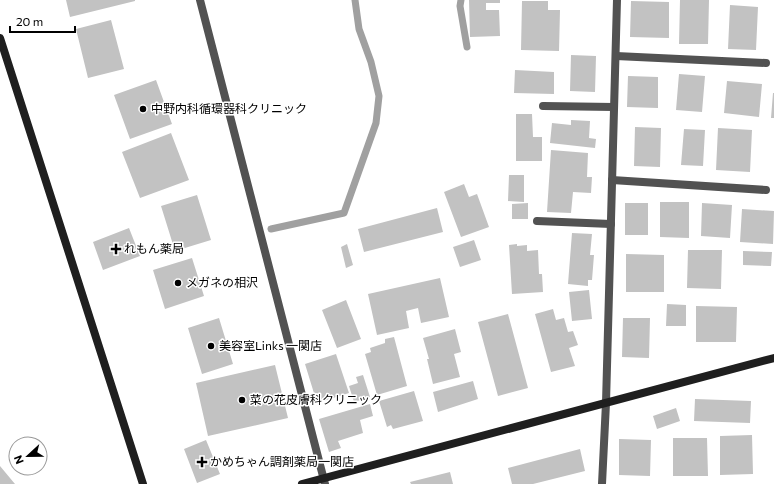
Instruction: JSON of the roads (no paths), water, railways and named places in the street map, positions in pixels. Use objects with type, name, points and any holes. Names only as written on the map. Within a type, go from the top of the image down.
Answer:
[{"type":"street","points":[[200,0],[324,481]]},
{"type":"street","points":[[602,484],[606,403],[617,0]]},
{"type":"street","points":[[0,38],[143,484]]},
{"type":"street","points":[[616,56],[766,63]]},
{"type":"street","points":[[543,106],[614,107]]},
{"type":"street","points":[[612,180],[766,190]]},
{"type":"street","points":[[537,221],[611,224]]},
{"type":"street","points":[[302,484],[324,481],[774,358]]},
{"type":"waterway","points":[[271,229],[344,213],[376,123],[379,96],[371,62],[359,29],[355,0]]},
{"type":"waterway","points":[[461,0],[460,6],[467,47]]},
{"type":"place","name":"中野内科循環器科クリニック","points":[[143,109]]},
{"type":"place","name":"れもん薬局","points":[[116,249]]},
{"type":"place","name":"メガネの相沢","points":[[178,283]]},
{"type":"place","name":"美容室Links 一関店","points":[[211,346]]},
{"type":"place","name":"菜の花皮膚科クリニック","points":[[242,400]]},
{"type":"place","name":"かめちゃん調剤薬局一関店","points":[[202,462]]}]
